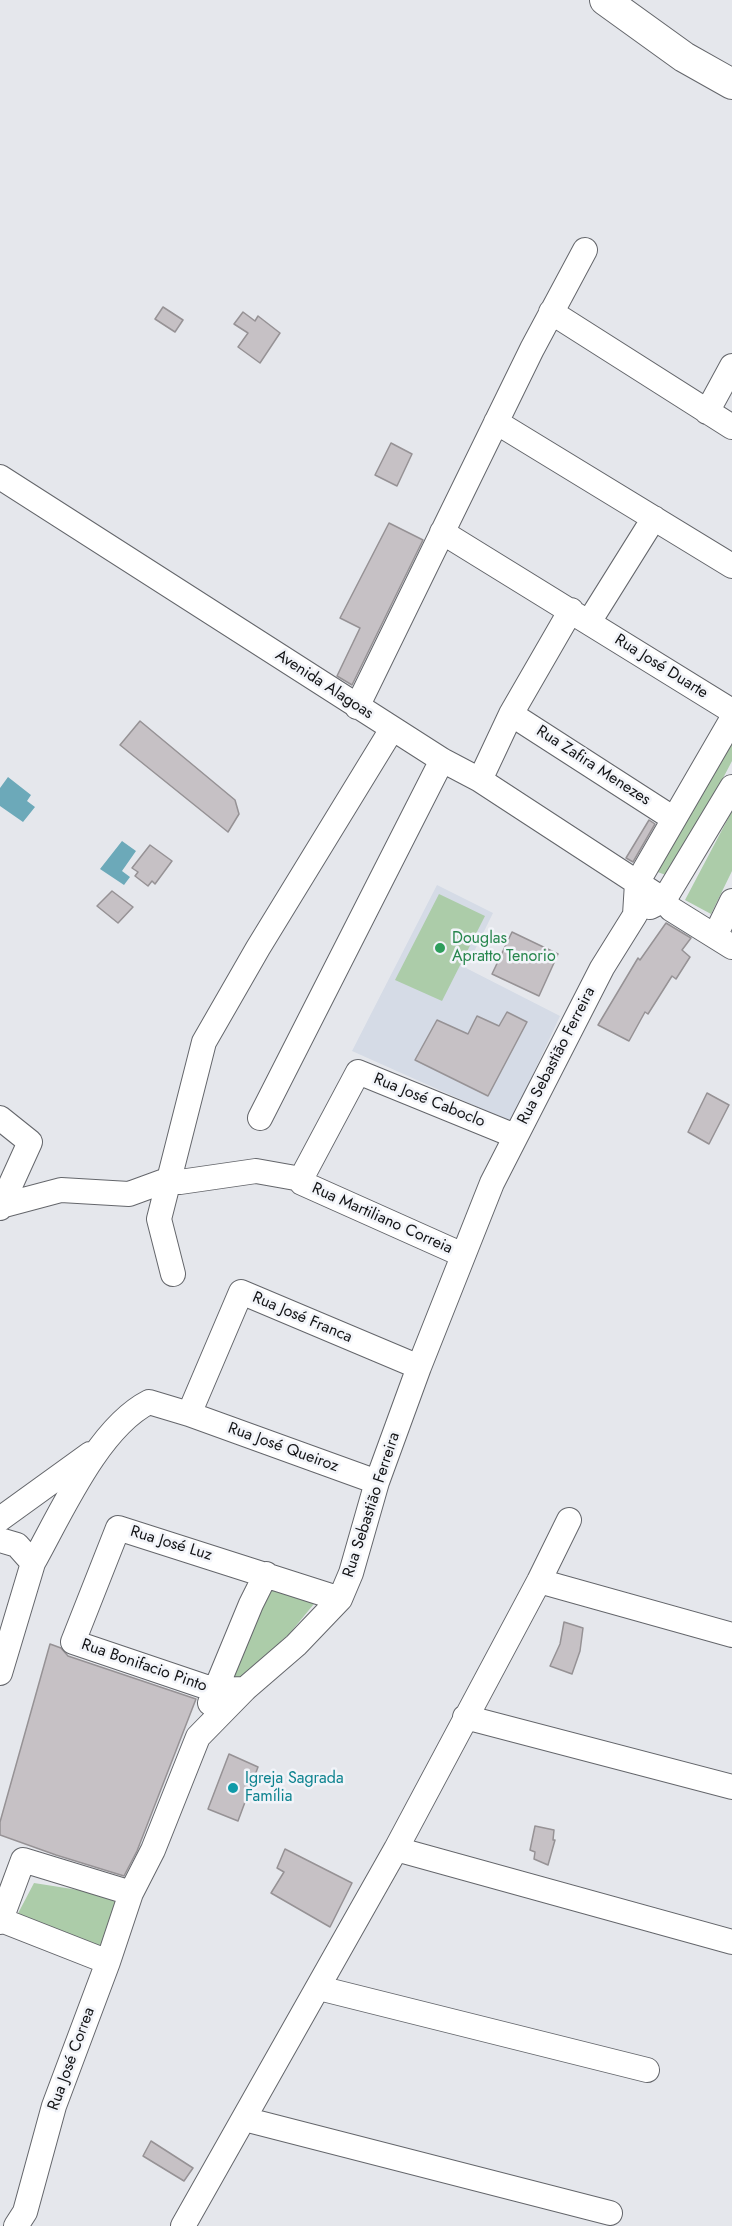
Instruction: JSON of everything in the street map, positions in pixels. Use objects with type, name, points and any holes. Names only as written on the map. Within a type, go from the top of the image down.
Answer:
[{"type":"main road","points":[[605,0],[684,57],[732,84]]},
{"type":"street","points":[[357,707],[496,422],[585,250]]},
{"type":"street","points":[[552,312],[732,427]]},
{"type":"street","points":[[707,412],[732,366]]},
{"type":"street","points":[[496,422],[732,566]]},
{"type":"street","name":"Avenida Alagoas","points":[[0,477],[357,707],[442,760],[480,780],[724,941]]},
{"type":"street","points":[[480,780],[511,714],[580,616],[654,518]]},
{"type":"street","name":"Rua José Duarte","points":[[442,532],[732,711]]},
{"type":"street","name":"Rua Zafira Menezes","points":[[511,714],[674,819]]},
{"type":"street","points":[[655,896],[674,819],[732,719]]},
{"type":"street","points":[[173,1274],[159,1219],[204,1042],[258,948],[392,729]]},
{"type":"street","points":[[260,1118],[442,760]]},
{"type":"street","points":[[655,896],[732,787]]},
{"type":"street","name":"Rua Sebastião Ferreira","points":[[131,1893],[153,1850],[198,1737],[245,1689],[296,1645],[340,1599],[351,1573],[377,1482],[419,1367],[492,1183],[602,968],[635,915],[655,896]]},
{"type":"street","points":[[724,941],[732,901]]},
{"type":"street","name":"Rua José Caboclo","points":[[301,1180],[358,1072],[515,1136]]},
{"type":"street","points":[[0,1118],[30,1142],[1,1207]]},
{"type":"street","name":"Rua Martiliano Correia","points":[[170,1179],[180,1182],[256,1171],[301,1180],[464,1255]]},
{"type":"street","points":[[1,1207],[61,1190],[129,1194],[170,1179]]},
{"type":"street","name":"Rua José Franca","points":[[189,1414],[241,1292],[419,1367]]},
{"type":"street","name":"Rua José Queiroz","points":[[97,1449],[133,1410],[149,1402],[189,1414],[377,1482]]},
{"type":"street","points":[[0,1519],[97,1449]]},
{"type":"street","points":[[0,1672],[33,1563],[97,1449]]},
{"type":"street","points":[[183,2226],[396,1849],[539,1581],[569,1520]]},
{"type":"street","name":"Rua José Luz","points":[[74,1642],[118,1528],[340,1599]]},
{"type":"street","points":[[0,1540],[17,1545],[33,1563]]},
{"type":"street","name":"Rua Bonifacio Pinto","points":[[198,1737],[250,1604],[266,1574]]},
{"type":"street","points":[[539,1581],[732,1635]]},
{"type":"street","name":"Rua Bonifacio Pinto","points":[[74,1642],[215,1690],[245,1689]]},
{"type":"street","points":[[465,1717],[732,1787]]},
{"type":"street","points":[[396,1849],[732,1942]]},
{"type":"street","points":[[108,1962],[0,1920],[23,1860],[131,1893]]},
{"type":"street","name":"Rua José Correa","points":[[16,2226],[25,2212],[54,2106],[108,1962],[131,1893]]},
{"type":"street","points":[[319,1988],[647,2070]]},
{"type":"street","points":[[244,2119],[610,2213]]},
{"type":"shaded area","points":[[437,885],[493,913],[466,968],[560,1016],[511,1122],[352,1051]]},
{"type":"green space","points":[[732,726],[732,761],[671,877],[655,871]]},
{"type":"green space","points":[[732,811],[732,871],[711,914],[685,900]]},
{"type":"green space","name":"Douglas Apratto Tenorio","points":[[439,894],[485,916],[442,1001],[395,980]]},
{"type":"green space","points":[[266,1584],[318,1599],[290,1633],[238,1681],[225,1680]]},
{"type":"green space","points":[[34,1883],[123,1897],[101,1954],[14,1921]]},
{"type":"water","points":[[8,777],[31,795],[27,801],[35,807],[23,822],[0,806],[0,788]]},
{"type":"water","points":[[122,841],[136,851],[122,871],[130,877],[124,885],[100,869]]},
{"type":"building","points":[[163,307],[183,320],[175,332],[155,319]]},
{"type":"building","points":[[243,312],[255,321],[258,316],[280,333],[260,363],[238,347],[248,333],[234,324]]},
{"type":"building","points":[[391,443],[412,454],[397,486],[375,475]]},
{"type":"building","points":[[389,523],[423,540],[352,685],[337,676],[360,628],[340,618]]},
{"type":"building","points":[[140,721],[235,800],[239,814],[228,832],[120,745]]},
{"type":"building","points":[[649,820],[655,824],[633,862],[626,858]]},
{"type":"building","points":[[150,845],[172,861],[155,884],[152,881],[148,886],[135,876],[138,872],[132,868]]},
{"type":"building","points":[[112,891],[133,907],[118,923],[97,906]]},
{"type":"building","points":[[666,923],[691,938],[682,950],[690,957],[676,979],[672,976],[648,1014],[645,1012],[629,1041],[598,1025],[638,958],[640,960]]},
{"type":"building","points":[[512,932],[558,954],[539,996],[492,974]]},
{"type":"building","points":[[507,1012],[527,1022],[488,1096],[415,1060],[437,1020],[468,1034],[477,1016],[499,1026]]},
{"type":"building","points":[[707,1093],[729,1105],[709,1144],[688,1132]]},
{"type":"building","points":[[564,1622],[583,1628],[580,1651],[572,1674],[550,1666],[560,1644]]},
{"type":"building","points":[[50,1644],[61,1648],[68,1656],[196,1699],[137,1851],[124,1876],[0,1835],[0,1822]]},
{"type":"building","name":"Igreja Sagrada Família","points":[[229,1754],[258,1767],[238,1821],[208,1809]]},
{"type":"building","points":[[535,1826],[554,1830],[553,1840],[555,1840],[548,1865],[534,1859],[535,1852],[530,1850]]},
{"type":"building","points":[[285,1849],[352,1883],[330,1927],[271,1893],[284,1872],[277,1868]]},
{"type":"building","points":[[151,2141],[193,2168],[184,2181],[143,2156]]},
{"type":"place","name":"Douglas Apratto Tenorio","points":[[440,948]]},
{"type":"place","name":"Igreja Sagrada Família","points":[[233,1788]]}]
